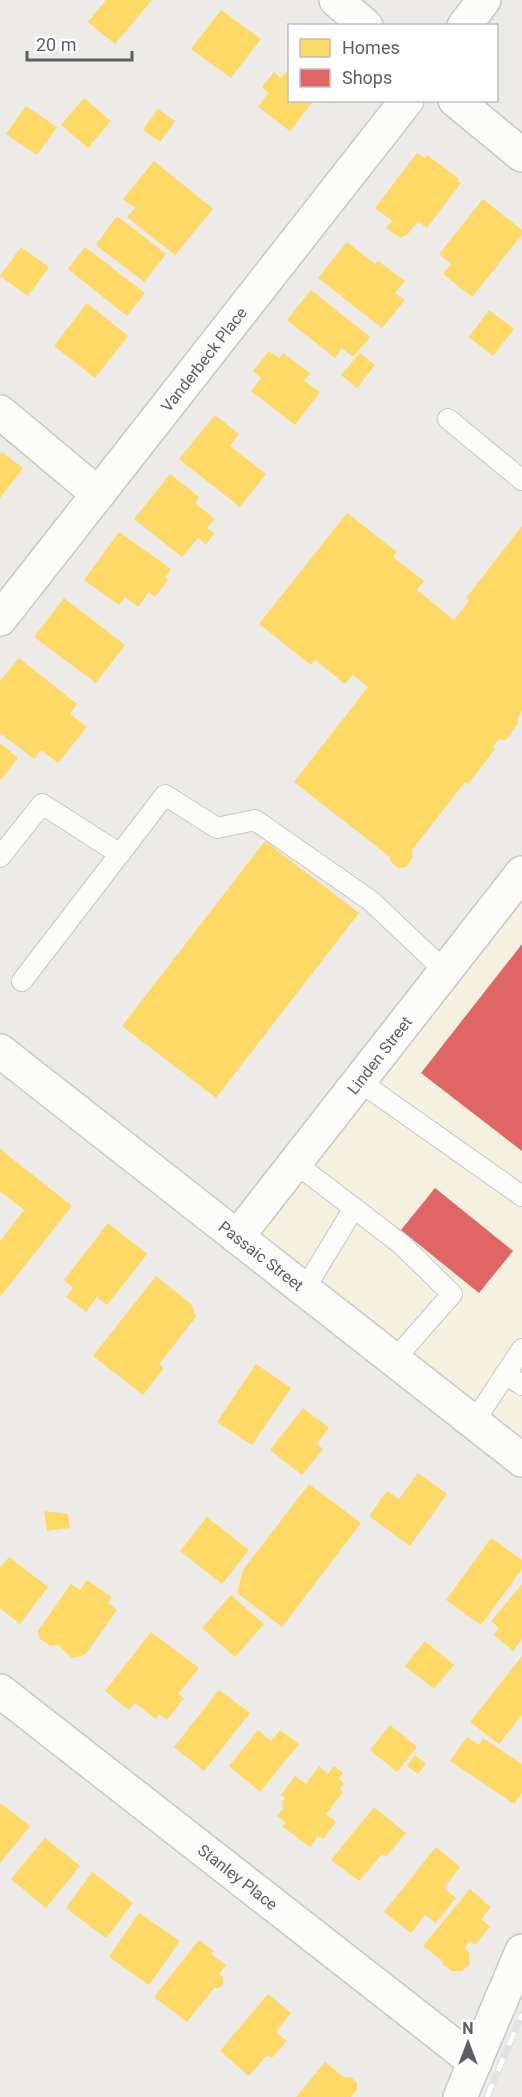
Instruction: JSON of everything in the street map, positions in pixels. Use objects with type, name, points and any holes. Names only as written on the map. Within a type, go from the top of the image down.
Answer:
[{"type":"street","points":[[336,0],[364,24]]},
{"type":"street","points":[[466,24],[484,0]]},
{"type":"street","name":"Vanderbeck Place","points":[[0,619],[405,102]]},
{"type":"street","points":[[457,102],[522,155]]},
{"type":"street","points":[[0,412],[98,494]]},
{"type":"street","name":"Linden Street","points":[[237,1237],[522,873]]},
{"type":"street","name":"Passaic Street","points":[[0,1052],[522,1460]]},
{"type":"street","name":"Stanley Place","points":[[0,1691],[475,2062]]},
{"type":"street","points":[[460,2097],[522,1952]]},
{"type":"lane","points":[[448,419],[522,480]]},
{"type":"lane","points":[[22,981],[165,795],[217,828],[255,820],[371,901],[445,971]]},
{"type":"lane","points":[[0,857],[42,804],[120,854]]},
{"type":"lane","points":[[359,1082],[522,1196]]},
{"type":"lane","points":[[295,1163],[401,1244],[452,1294],[394,1360]]},
{"type":"lane","points":[[304,1290],[354,1209]]},
{"type":"lane","points":[[474,1422],[522,1349]]},
{"type":"lane","points":[[505,1374],[522,1385]]},
{"type":"shaded area","points":[[522,873],[522,1460],[237,1237]]},
{"type":"building: Homes","points":[[106,0],[152,0],[115,44],[88,22]]},
{"type":"building: Homes","points":[[221,10],[261,39],[231,78],[191,49]]},
{"type":"building: Homes","points":[[288,69],[288,102],[312,102],[290,131],[258,107],[268,93],[262,87],[274,72],[281,78]]},
{"type":"building: Homes","points":[[84,98],[111,121],[88,148],[61,125]]},
{"type":"building: Homes","points":[[26,106],[57,127],[37,155],[6,134]]},
{"type":"building: Homes","points":[[158,109],[175,121],[160,142],[143,130]]},
{"type":"building: Homes","points":[[417,153],[425,158],[427,155],[459,179],[457,181],[461,183],[427,228],[418,221],[407,235],[400,238],[386,228],[392,221],[375,208]]},
{"type":"building: Homes","points":[[154,161],[213,209],[175,255],[127,217],[135,208],[123,199]]},
{"type":"building: Homes","points":[[483,199],[522,230],[522,235],[472,297],[443,274],[451,264],[439,254]]},
{"type":"building: Homes","points":[[117,216],[166,254],[144,282],[96,245]]},
{"type":"building: Homes","points":[[347,242],[375,264],[378,261],[405,281],[395,293],[405,300],[382,328],[318,278]]},
{"type":"building: Homes","points":[[21,247],[49,267],[28,296],[0,276]]},
{"type":"building: Homes","points":[[85,247],[145,293],[127,316],[68,269]]},
{"type":"building: Homes","points":[[311,290],[370,337],[353,357],[342,348],[335,358],[287,320]]},
{"type":"building: Homes","points":[[87,303],[128,336],[95,378],[54,346]]},
{"type":"building: Homes","points":[[489,310],[514,329],[493,356],[469,337]]},
{"type":"building: Homes","points":[[269,351],[279,358],[283,353],[310,373],[304,381],[320,392],[295,425],[251,391],[261,378],[253,371]]},
{"type":"building: Homes","points":[[360,353],[375,365],[357,388],[341,375]]},
{"type":"building: Homes","points":[[215,415],[239,434],[230,446],[266,474],[240,507],[179,459]]},
{"type":"building: Homes","points":[[2,452],[23,468],[0,498],[0,455]]},
{"type":"building: Homes","points":[[170,474],[199,497],[195,503],[215,519],[207,528],[214,533],[206,545],[198,538],[182,557],[134,519]]},
{"type":"building: Homes","points":[[347,513],[397,552],[393,557],[424,581],[417,590],[454,620],[469,601],[466,598],[522,526],[522,711],[518,717],[518,723],[506,740],[499,739],[493,747],[495,749],[468,784],[465,782],[412,850],[413,857],[406,867],[398,868],[390,861],[390,857],[294,782],[368,687],[353,675],[345,684],[315,660],[311,665],[259,624]]},
{"type":"building: Homes","points":[[119,532],[171,569],[165,577],[168,580],[155,597],[149,592],[138,607],[125,597],[119,605],[84,580]]},
{"type":"building: Homes","points":[[64,598],[125,645],[96,683],[34,637]]},
{"type":"building: Homes","points":[[19,658],[77,704],[70,714],[87,727],[58,763],[41,750],[34,759],[0,733],[0,681]]},
{"type":"building: Homes","points":[[0,743],[18,758],[0,781]]},
{"type":"building: Homes","points":[[265,841],[359,913],[216,1098],[122,1026]]},
{"type":"building: Homes","points":[[0,1149],[72,1206],[0,1297],[0,1241],[24,1210],[0,1191]]},
{"type":"building: Homes","points":[[108,1223],[147,1254],[107,1305],[97,1297],[86,1312],[66,1297],[73,1288],[64,1280]]},
{"type":"building: Homes","points":[[156,1276],[191,1304],[196,1317],[159,1364],[164,1368],[143,1395],[93,1356]]},
{"type":"building: Homes","points":[[256,1364],[291,1388],[252,1445],[217,1422]]},
{"type":"building: Homes","points":[[303,1408],[329,1428],[317,1444],[323,1449],[302,1475],[270,1450]]},
{"type":"building: Homes","points":[[418,1473],[447,1494],[410,1546],[369,1516],[387,1491],[399,1499]]},
{"type":"building: Homes","points":[[309,1484],[361,1523],[282,1627],[237,1593],[243,1570]]},
{"type":"building: Homes","points":[[44,1511],[68,1514],[70,1528],[47,1531]]},
{"type":"building: Homes","points":[[207,1517],[249,1550],[222,1584],[180,1551]]},
{"type":"building: Homes","points":[[491,1538],[522,1560],[522,1569],[481,1625],[446,1600]]},
{"type":"building: Homes","points":[[9,1557],[48,1587],[20,1624],[0,1608],[0,1568]]},
{"type":"building: Homes","points":[[87,1580],[112,1597],[108,1603],[117,1610],[85,1655],[72,1658],[58,1645],[51,1646],[40,1639],[38,1631],[71,1584],[80,1590]]},
{"type":"building: Homes","points":[[522,1584],[522,1639],[513,1651],[494,1635],[499,1628],[491,1621]]},
{"type":"building: Homes","points":[[231,1595],[264,1624],[235,1657],[202,1628]]},
{"type":"building: Homes","points":[[151,1632],[199,1668],[178,1694],[184,1698],[167,1720],[159,1714],[156,1719],[135,1703],[129,1710],[105,1691]]},
{"type":"building: Homes","points":[[425,1641],[454,1665],[434,1689],[405,1666]]},
{"type":"building: Homes","points":[[522,1656],[522,1715],[499,1744],[470,1722]]},
{"type":"building: Homes","points":[[219,1690],[250,1713],[204,1771],[174,1747]]},
{"type":"building: Homes","points":[[390,1725],[417,1747],[397,1772],[370,1750]]},
{"type":"building: Homes","points":[[258,1730],[271,1741],[280,1730],[299,1744],[260,1792],[229,1766]]},
{"type":"building: Homes","points":[[467,1737],[479,1745],[483,1738],[522,1764],[522,1793],[514,1804],[450,1761]]},
{"type":"building: Homes","points":[[415,1755],[426,1764],[418,1774],[407,1766]]},
{"type":"building: Homes","points":[[319,1766],[328,1774],[334,1766],[343,1773],[339,1779],[344,1783],[340,1789],[343,1792],[326,1814],[336,1822],[323,1839],[318,1836],[310,1847],[282,1826],[286,1823],[277,1816],[283,1809],[282,1802],[285,1798],[281,1795],[295,1776],[306,1784]]},
{"type":"building: Homes","points":[[0,1803],[30,1826],[0,1863]]},
{"type":"building: Homes","points":[[374,1807],[406,1833],[386,1857],[382,1854],[359,1881],[331,1860]]},
{"type":"building: Homes","points":[[45,1838],[80,1866],[46,1908],[11,1879]]},
{"type":"building: Homes","points":[[436,1847],[460,1867],[444,1888],[456,1898],[436,1923],[425,1915],[411,1933],[384,1912]]},
{"type":"building: Homes","points":[[92,1872],[133,1903],[106,1938],[66,1908]]},
{"type":"building: Homes","points":[[470,1889],[491,1907],[481,1919],[490,1927],[475,1945],[470,1941],[464,1948],[469,1952],[470,1964],[462,1971],[452,1971],[423,1946]]},
{"type":"building: Homes","points":[[139,1913],[180,1941],[149,1985],[109,1957]]},
{"type":"building: Homes","points":[[199,1940],[214,1951],[211,1954],[226,1965],[219,1974],[223,1977],[223,1984],[219,1988],[214,1988],[187,2022],[154,1997]]},
{"type":"building: Homes","points":[[268,1994],[291,2013],[276,2032],[287,2041],[273,2057],[266,2056],[249,2076],[220,2051]]},
{"type":"building: Homes","points":[[325,2062],[345,2078],[350,2077],[357,2082],[357,2090],[351,2097],[296,2097]]},
{"type":"building: Shops","points":[[522,944],[522,1151],[421,1073]]},
{"type":"building: Shops","points":[[435,1188],[513,1251],[479,1293],[401,1230]]},
{"type":"railway","points":[[487,2097],[522,2014]]}]
